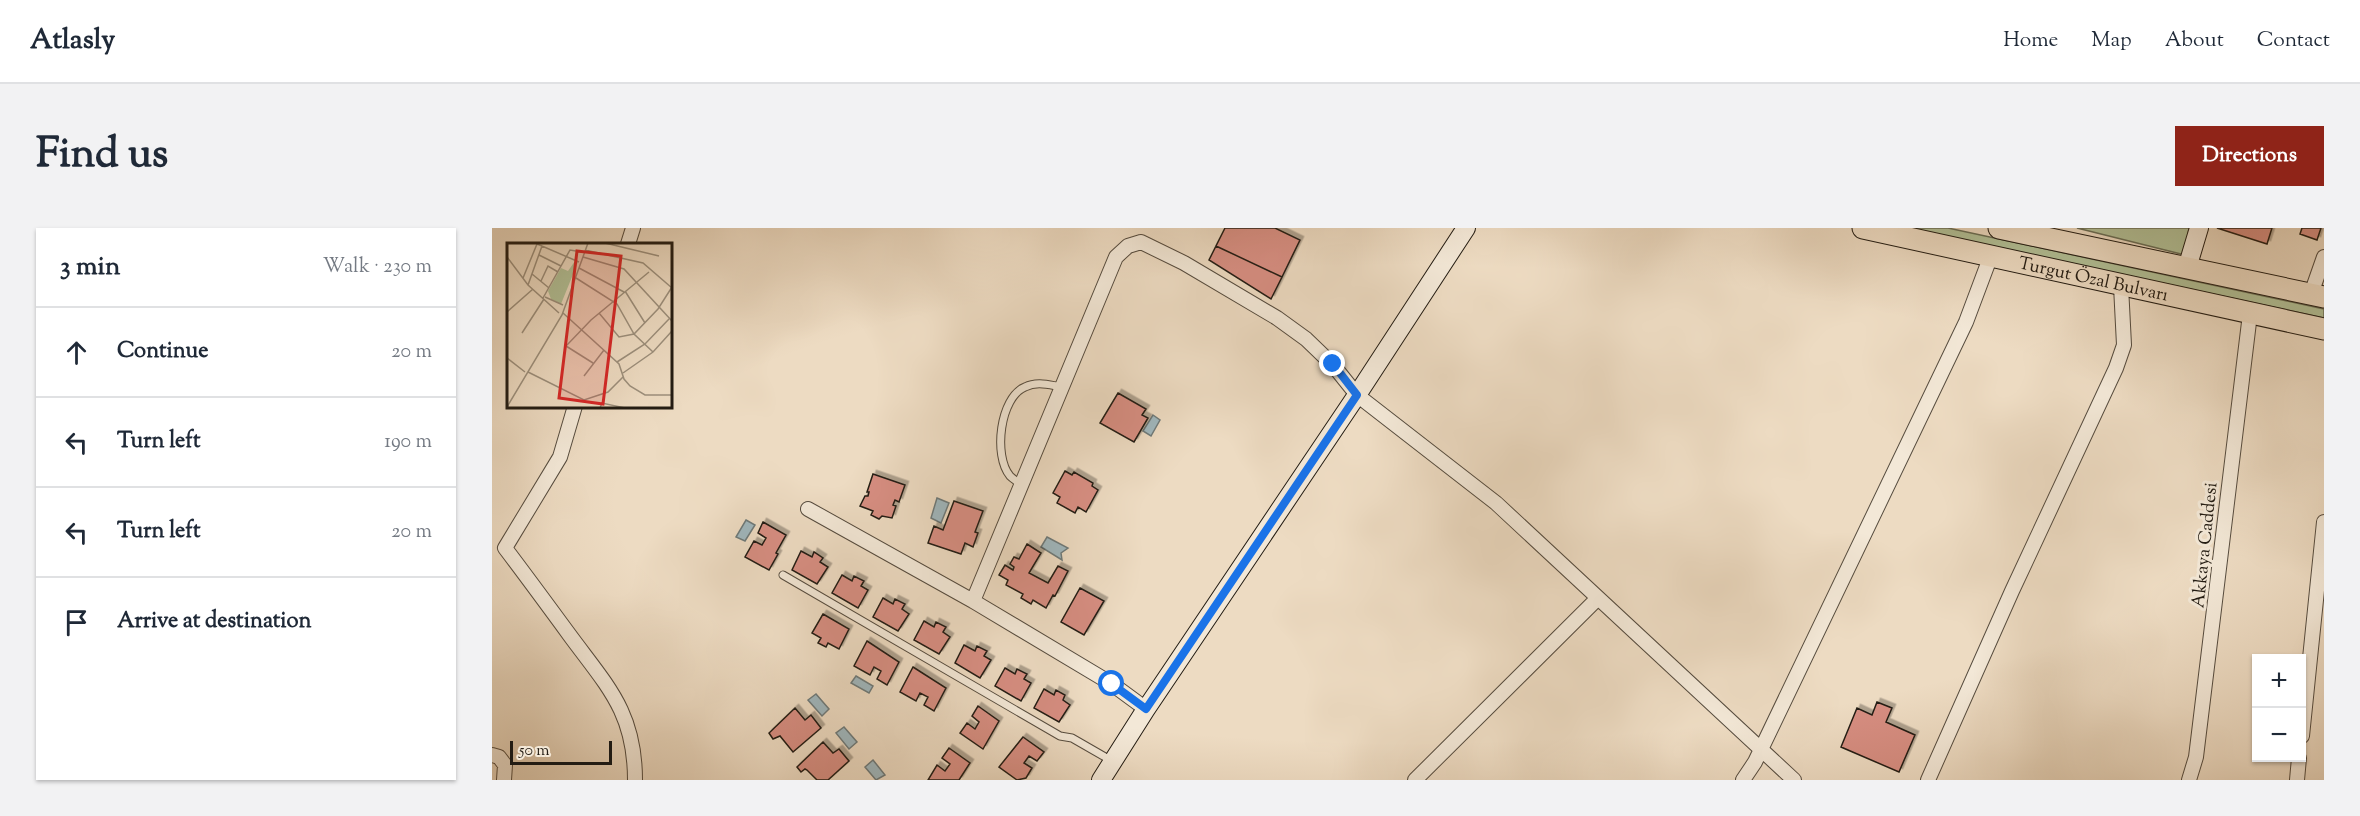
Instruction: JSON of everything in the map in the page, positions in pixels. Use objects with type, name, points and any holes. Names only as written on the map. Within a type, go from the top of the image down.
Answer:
[{"type":"main road","name":"Turgut Özal Bulvarı","points":[[1863,228],[1990,258],[2324,329]]},
{"type":"main road","name":"Turgut Özal Bulvarı","points":[[1999,228],[2318,296]]},
{"type":"street","points":[[628,243],[633,228]]},
{"type":"street","points":[[1101,780],[1466,228]]},
{"type":"street","points":[[2187,268],[2199,228]]},
{"type":"street","points":[[973,601],[1116,257],[1128,246],[1141,242],[1184,263],[1292,328],[1333,364],[1357,395],[1496,503],[1794,780]]},
{"type":"street","points":[[2318,296],[2324,257]]},
{"type":"street","points":[[1743,780],[1761,750],[1966,322],[1990,258]]},
{"type":"street","points":[[1928,780],[2012,591],[2116,368],[2124,345],[2121,286]]},
{"type":"street","name":"Akkaya Caddesi","points":[[2189,780],[2196,758],[2250,314]]},
{"type":"street","points":[[574,408],[560,458],[505,548],[602,676],[618,701],[633,745],[635,780]]},
{"type":"street","points":[[808,508],[973,601],[1112,684],[1146,709]]},
{"type":"street","points":[[2304,708],[2324,522]]},
{"type":"street","points":[[1415,780],[1598,598]]},
{"type":"street","points":[[492,755],[499,757],[505,765],[504,780]]},
{"type":"street","points":[[2297,780],[2299,762]]},
{"type":"lane","points":[[1021,485],[1009,476],[1002,451],[1002,425],[1013,394],[1024,387],[1039,383],[1062,387]]},
{"type":"lane","points":[[783,575],[1060,736],[1071,738],[1114,762]]},
{"type":"green space","points":[[1906,228],[1948,228],[2324,309],[2324,318]]},
{"type":"green space","points":[[2077,228],[2189,228],[2185,255]]},
{"type":"water","points":[[1153,415],[1160,420],[1151,436],[1143,431]]},
{"type":"water","points":[[937,498],[949,503],[941,523],[931,518]]},
{"type":"water","points":[[746,520],[755,525],[745,541],[736,537]]},
{"type":"water","points":[[1047,537],[1068,548],[1061,553],[1062,560],[1041,547]]},
{"type":"water","points":[[856,676],[873,686],[869,693],[851,683]]},
{"type":"water","points":[[816,694],[829,709],[822,716],[808,700]]},
{"type":"water","points":[[844,727],[857,742],[849,749],[836,733]]},
{"type":"water","points":[[873,760],[885,775],[876,780],[865,767]]},
{"type":"building","points":[[1225,228],[1275,228],[1300,240],[1282,277],[1216,246]]},
{"type":"building","points":[[2217,228],[2272,228],[2267,244]]},
{"type":"building","points":[[2302,228],[2321,228],[2317,240],[2300,234]]},
{"type":"building","points":[[1216,246],[1282,277],[1271,299],[1209,260]]},
{"type":"building","points":[[1118,393],[1146,409],[1142,415],[1148,418],[1134,442],[1100,423]]},
{"type":"building","points":[[1065,471],[1072,475],[1074,472],[1093,483],[1092,486],[1098,490],[1086,512],[1078,507],[1075,513],[1057,503],[1060,497],[1053,493]]},
{"type":"building","points":[[873,474],[905,485],[899,502],[895,500],[893,505],[896,506],[892,518],[882,516],[879,519],[871,515],[873,511],[860,506],[865,496],[868,496],[869,492],[867,492]]},
{"type":"building","points":[[954,501],[983,511],[975,532],[978,533],[973,547],[965,543],[961,554],[928,543],[934,526],[943,530]]},
{"type":"building","points":[[763,522],[786,535],[769,570],[745,557],[754,541],[762,545],[766,538],[758,533]]},
{"type":"building","points":[[1027,544],[1041,553],[1029,573],[1048,583],[1058,566],[1068,571],[1046,608],[1033,600],[1031,604],[1021,598],[1023,594],[1006,585],[1008,580],[999,575],[1005,565],[1013,570],[1014,567],[1010,564],[1014,557],[1019,559]]},
{"type":"building","points":[[801,551],[812,557],[814,552],[823,558],[820,562],[828,567],[817,584],[792,570]]},
{"type":"building","points":[[842,575],[852,581],[854,576],[864,581],[861,586],[868,590],[858,608],[832,593]]},
{"type":"building","points":[[1080,588],[1104,601],[1084,635],[1061,622]]},
{"type":"building","points":[[883,598],[893,604],[895,599],[905,604],[902,609],[909,614],[898,631],[873,617]]},
{"type":"building","points":[[823,614],[849,629],[839,649],[828,643],[826,647],[818,643],[821,638],[812,633]]},
{"type":"building","points":[[924,621],[934,627],[936,622],[946,627],[943,632],[950,637],[939,654],[914,640]]},
{"type":"building","points":[[867,641],[899,662],[887,685],[877,679],[881,671],[874,667],[870,675],[854,666]]},
{"type":"building","points":[[964,645],[975,651],[977,646],[987,651],[984,656],[991,660],[980,678],[955,663]]},
{"type":"building","points":[[913,667],[946,688],[934,711],[924,705],[928,697],[920,693],[916,701],[900,692]]},
{"type":"building","points":[[1005,668],[1015,674],[1017,669],[1027,674],[1024,679],[1031,683],[1021,701],[995,686]]},
{"type":"building","points":[[1044,689],[1054,695],[1056,690],[1065,695],[1063,700],[1070,705],[1059,722],[1034,708]]},
{"type":"building","points":[[1877,702],[1892,708],[1886,722],[1915,735],[1899,772],[1841,747],[1857,708],[1872,715]]},
{"type":"building","points":[[978,706],[999,721],[983,749],[960,733],[967,723],[975,729],[979,722],[972,716]]},
{"type":"building","points":[[795,708],[805,720],[811,715],[821,728],[793,752],[780,736],[773,739],[769,733]]},
{"type":"building","points":[[1023,737],[1044,752],[1037,761],[1029,756],[1024,763],[1032,768],[1026,778],[1017,780],[999,767]]},
{"type":"building","points":[[823,742],[833,753],[839,749],[849,761],[828,780],[817,780],[807,770],[801,772],[797,767]]},
{"type":"building","points":[[949,748],[970,763],[959,780],[928,780],[937,765],[945,771],[950,764],[942,758]]},
{"type":"route","points":[[1112,684],[1146,709],[1357,395],[1333,364]]}]
